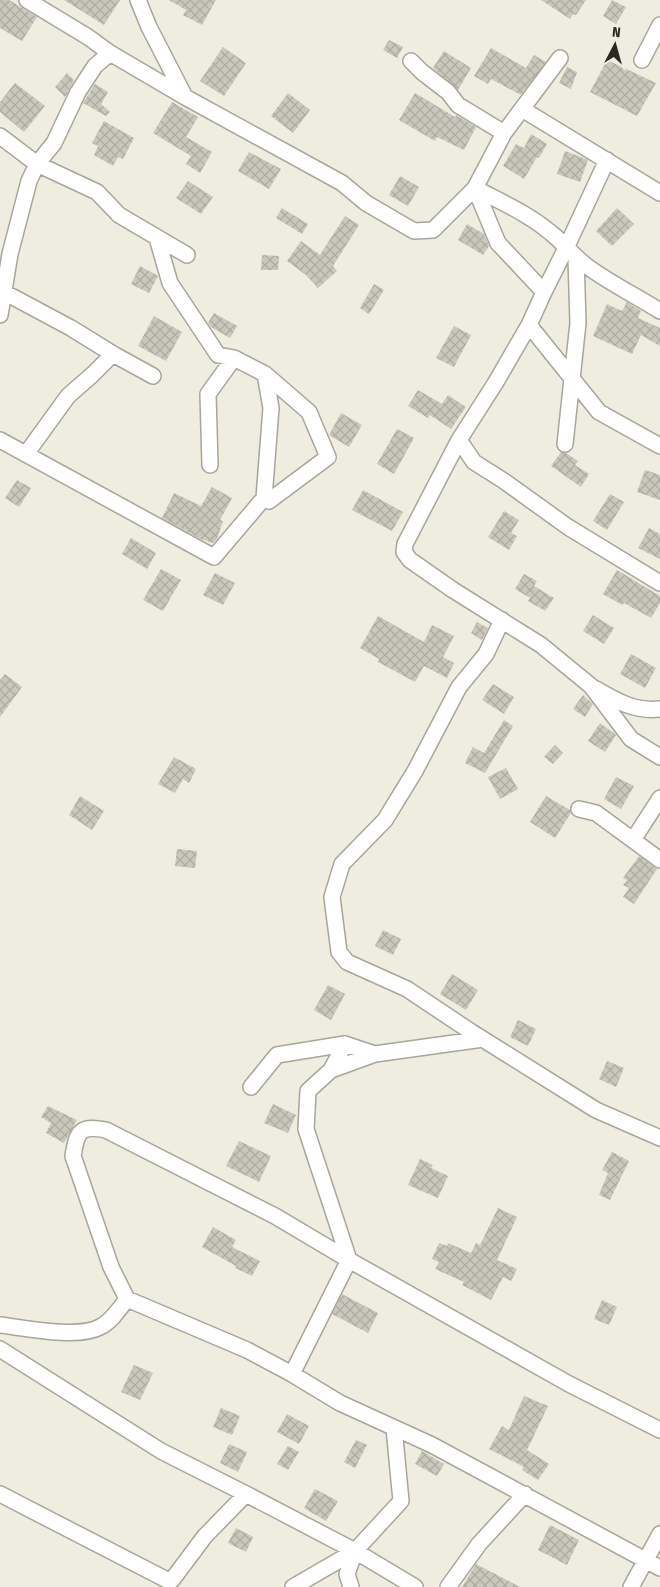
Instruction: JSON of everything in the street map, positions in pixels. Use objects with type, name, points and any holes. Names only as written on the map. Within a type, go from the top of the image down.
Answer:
[{"type":"street","points":[[27,0],[57,17],[110,53],[185,97],[334,178],[366,203],[414,231],[433,230],[475,188],[504,133],[560,58]]},
{"type":"street","points":[[138,0],[148,27],[185,97]]},
{"type":"street","points":[[642,60],[660,25]]},
{"type":"street","points":[[0,315],[2,291],[10,254],[30,182],[37,164],[54,143],[78,92],[95,66],[110,53]]},
{"type":"street","points":[[411,60],[422,72],[448,92],[458,105],[504,133]]},
{"type":"street","points":[[522,109],[660,193]]},
{"type":"street","points":[[0,136],[37,164],[97,192],[119,215],[188,255]]},
{"type":"street","points":[[607,160],[571,252],[544,292],[529,325],[459,440],[405,544],[404,552],[410,560],[431,575],[541,645],[591,686],[615,700],[636,708],[660,709]]},
{"type":"street","points":[[475,188],[532,219],[550,231],[589,268],[660,311]]},
{"type":"street","points":[[475,188],[498,243],[544,292]]},
{"type":"street","points":[[157,238],[170,283],[218,356],[234,358],[265,374],[309,412],[328,457],[270,501],[264,498]]},
{"type":"street","points":[[565,444],[578,323],[571,252]]},
{"type":"street","points":[[2,291],[153,376]]},
{"type":"street","points":[[529,325],[599,412],[660,446]]},
{"type":"street","points":[[26,454],[68,396],[113,354]]},
{"type":"street","points":[[210,465],[208,394],[234,358]]},
{"type":"street","points":[[0,440],[214,557],[264,498],[271,408],[265,374]]},
{"type":"street","points":[[459,440],[474,462],[568,527],[660,583]]},
{"type":"street","points":[[502,620],[486,654],[458,688],[415,771],[385,820],[342,864],[332,898],[339,952],[348,962],[407,989],[483,1040],[596,1110],[660,1138]]},
{"type":"street","points":[[591,686],[631,739],[660,757]]},
{"type":"street","points":[[633,840],[660,798]]},
{"type":"street","points":[[579,808],[596,813],[660,860]]},
{"type":"street","points":[[292,1374],[349,1260],[306,1129],[308,1091],[332,1070],[375,1054],[483,1040]]},
{"type":"street","points":[[251,1086],[277,1055],[345,1044],[375,1054]]},
{"type":"street","points":[[332,1070],[345,1044]]},
{"type":"street","points":[[660,1430],[569,1384],[267,1212],[106,1130],[90,1127],[82,1130],[76,1141],[73,1156],[111,1267],[127,1299],[247,1350],[340,1402],[526,1494],[660,1568]]},
{"type":"street","points":[[0,1325],[72,1334],[100,1328],[127,1299]]},
{"type":"street","points":[[0,1349],[161,1451],[354,1551],[415,1587]]},
{"type":"street","points":[[293,1587],[354,1551],[401,1501],[394,1428]]},
{"type":"street","points":[[0,1494],[166,1580],[172,1580],[205,1536],[246,1494]]},
{"type":"street","points":[[448,1587],[479,1544],[526,1494]]},
{"type":"street","points":[[631,1587],[660,1534]]},
{"type":"street","points":[[351,1587],[347,1574],[354,1551]]},
{"type":"building","points":[[0,0],[9,0],[37,17],[22,41],[0,28]]},
{"type":"building","points":[[64,0],[120,0],[104,25]]},
{"type":"building","points":[[169,0],[216,0],[202,25],[183,15],[186,10]]},
{"type":"building","points":[[541,0],[586,0],[576,15],[573,14],[570,19]]},
{"type":"building","points":[[612,0],[626,7],[616,24],[603,16]]},
{"type":"building","points":[[389,40],[403,47],[397,58],[383,50]]},
{"type":"building","points":[[223,47],[246,63],[224,96],[200,81]]},
{"type":"building","points":[[491,48],[526,68],[534,55],[546,62],[521,95],[491,79],[488,84],[474,76]]},
{"type":"building","points":[[444,51],[471,68],[458,90],[433,68]]},
{"type":"building","points":[[607,60],[656,83],[637,116],[590,92]]},
{"type":"building","points":[[567,67],[577,72],[571,89],[559,83]]},
{"type":"building","points":[[67,73],[74,80],[65,97],[55,87]]},
{"type":"building","points":[[15,83],[45,106],[24,132],[0,112],[0,102]]},
{"type":"building","points":[[95,84],[108,92],[101,104],[110,112],[106,116],[83,103]]},
{"type":"building","points":[[288,93],[310,110],[293,133],[271,116]]},
{"type":"building","points":[[415,93],[476,127],[464,150],[437,137],[435,141],[399,120]]},
{"type":"building","points":[[172,102],[198,117],[186,137],[212,152],[200,173],[186,164],[191,156],[153,133]]},
{"type":"building","points":[[104,121],[134,138],[123,159],[118,157],[113,166],[94,155],[98,146],[92,143]]},
{"type":"building","points":[[531,134],[547,144],[524,179],[503,166],[516,144],[524,148]]},
{"type":"building","points":[[565,151],[588,160],[580,182],[557,174]]},
{"type":"building","points":[[249,152],[281,169],[269,189],[238,171]]},
{"type":"building","points":[[400,176],[419,187],[408,206],[389,195]]},
{"type":"building","points":[[188,181],[213,197],[201,214],[176,198]]},
{"type":"building","points":[[282,208],[308,224],[302,234],[276,218]]},
{"type":"building","points":[[617,208],[634,224],[612,246],[596,231]]},
{"type":"building","points":[[345,216],[359,225],[333,266],[337,271],[318,288],[306,275],[287,261],[301,241],[320,255]]},
{"type":"building","points":[[467,224],[484,234],[489,246],[483,255],[458,240]]},
{"type":"building","points":[[262,255],[279,256],[278,270],[261,270]]},
{"type":"building","points":[[140,266],[158,276],[149,293],[131,284]]},
{"type":"building","points":[[374,284],[384,290],[369,314],[360,308]]},
{"type":"building","points":[[627,302],[641,311],[638,318],[660,328],[660,346],[641,335],[632,354],[593,336],[607,304],[622,311]]},
{"type":"building","points":[[214,313],[237,326],[230,338],[211,327],[208,323]]},
{"type":"building","points":[[154,316],[182,332],[166,361],[138,346]]},
{"type":"building","points":[[454,326],[471,335],[454,367],[436,358]]},
{"type":"building","points":[[418,390],[442,404],[448,395],[466,407],[451,429],[430,415],[428,418],[408,406]]},
{"type":"building","points":[[341,413],[362,425],[349,447],[329,435]]},
{"type":"building","points":[[397,429],[414,438],[394,474],[377,464]]},
{"type":"building","points":[[561,452],[578,461],[575,465],[589,474],[581,487],[551,466]]},
{"type":"building","points":[[645,470],[660,475],[660,500],[637,492]]},
{"type":"building","points":[[17,480],[31,488],[19,507],[5,498]]},
{"type":"building","points":[[212,487],[232,498],[220,520],[223,521],[217,539],[213,543],[201,539],[162,518],[174,493],[201,506]]},
{"type":"building","points":[[363,490],[403,512],[392,531],[352,510]]},
{"type":"building","points":[[610,494],[624,502],[607,530],[593,521]]},
{"type":"building","points":[[504,511],[519,520],[511,533],[517,536],[509,550],[488,537]]},
{"type":"building","points":[[649,528],[660,534],[660,559],[638,548]]},
{"type":"building","points":[[131,538],[156,553],[147,569],[122,554]]},
{"type":"building","points":[[161,569],[181,580],[163,611],[143,600]]},
{"type":"building","points":[[617,570],[660,596],[660,603],[651,618],[603,594]]},
{"type":"building","points":[[215,573],[235,583],[223,605],[203,595]]},
{"type":"building","points":[[524,574],[537,581],[534,586],[554,598],[545,611],[528,601],[530,598],[515,589]]},
{"type":"building","points":[[593,615],[614,628],[604,644],[583,631]]},
{"type":"building","points":[[378,616],[424,642],[432,625],[454,636],[443,657],[454,663],[447,678],[424,666],[415,682],[378,662],[379,659],[360,648]]},
{"type":"building","points":[[477,622],[488,628],[482,640],[471,633]]},
{"type":"building","points":[[631,654],[656,668],[645,688],[620,674]]},
{"type":"building","points":[[5,674],[22,687],[0,717],[0,680]]},
{"type":"building","points":[[493,684],[514,697],[504,714],[482,700]]},
{"type":"building","points":[[583,695],[593,704],[585,717],[573,709]]},
{"type":"building","points":[[504,720],[513,726],[485,773],[465,763],[473,747],[484,753]]},
{"type":"building","points":[[600,723],[616,735],[605,752],[588,741]]},
{"type":"building","points":[[555,745],[563,753],[553,764],[544,757]]},
{"type":"building","points":[[174,757],[196,769],[189,783],[183,779],[175,793],[158,784]]},
{"type":"building","points":[[506,768],[518,789],[500,799],[488,777]]},
{"type":"building","points":[[616,777],[634,786],[621,809],[604,799]]},
{"type":"building","points":[[80,796],[104,811],[92,830],[69,815]]},
{"type":"building","points":[[546,796],[570,810],[571,813],[555,838],[530,822]]},
{"type":"building","points":[[177,849],[197,851],[195,868],[175,866]]},
{"type":"building","points":[[639,856],[657,869],[634,904],[623,897],[629,888],[623,885],[627,880],[623,878]]},
{"type":"building","points":[[383,930],[401,939],[393,955],[375,946]]},
{"type":"building","points":[[452,974],[478,990],[466,1010],[440,994]]},
{"type":"building","points":[[328,985],[345,994],[331,1020],[314,1010]]},
{"type":"building","points":[[518,1020],[536,1029],[528,1046],[510,1037]]},
{"type":"building","points":[[607,1061],[624,1068],[616,1087],[599,1079]]},
{"type":"building","points":[[273,1104],[296,1115],[288,1133],[264,1123]]},
{"type":"building","points":[[48,1106],[77,1120],[64,1143],[46,1133],[51,1123],[41,1117]]},
{"type":"building","points":[[239,1141],[271,1156],[259,1182],[226,1166]]},
{"type":"building","points":[[612,1152],[629,1161],[610,1200],[599,1195],[608,1173],[602,1170]]},
{"type":"building","points":[[420,1159],[433,1165],[431,1168],[448,1176],[438,1198],[408,1185]]},
{"type":"building","points":[[498,1208],[517,1217],[497,1260],[517,1269],[511,1281],[503,1277],[491,1300],[462,1285],[464,1282],[435,1269],[439,1262],[432,1259],[439,1243],[447,1246],[448,1243],[471,1253],[476,1243],[480,1245]]},
{"type":"building","points":[[213,1227],[236,1240],[232,1247],[260,1261],[252,1276],[235,1268],[236,1266],[202,1247]]},
{"type":"building","points":[[342,1294],[378,1313],[368,1333],[332,1314]]},
{"type":"building","points":[[602,1300],[617,1307],[609,1325],[594,1319]]},
{"type":"building","points":[[134,1365],[153,1373],[140,1400],[121,1392]]},
{"type":"building","points":[[524,1396],[548,1406],[527,1450],[549,1464],[538,1480],[522,1470],[524,1467],[489,1449],[502,1426],[509,1430]]},
{"type":"building","points":[[221,1408],[240,1416],[232,1435],[213,1427]]},
{"type":"building","points":[[287,1414],[309,1426],[299,1444],[277,1432]]},
{"type":"building","points":[[356,1440],[367,1445],[355,1468],[344,1462]]},
{"type":"building","points":[[229,1444],[247,1452],[238,1472],[220,1463]]},
{"type":"building","points":[[288,1446],[299,1452],[288,1470],[277,1464]]},
{"type":"building","points":[[422,1451],[444,1464],[437,1476],[415,1464]]},
{"type":"building","points":[[315,1489],[338,1501],[326,1521],[304,1508]]},
{"type":"building","points":[[550,1525],[579,1540],[567,1565],[538,1550]]},
{"type":"building","points":[[236,1528],[253,1537],[246,1552],[228,1543]]},
{"type":"building","points":[[476,1564],[520,1587],[462,1587]]}]
